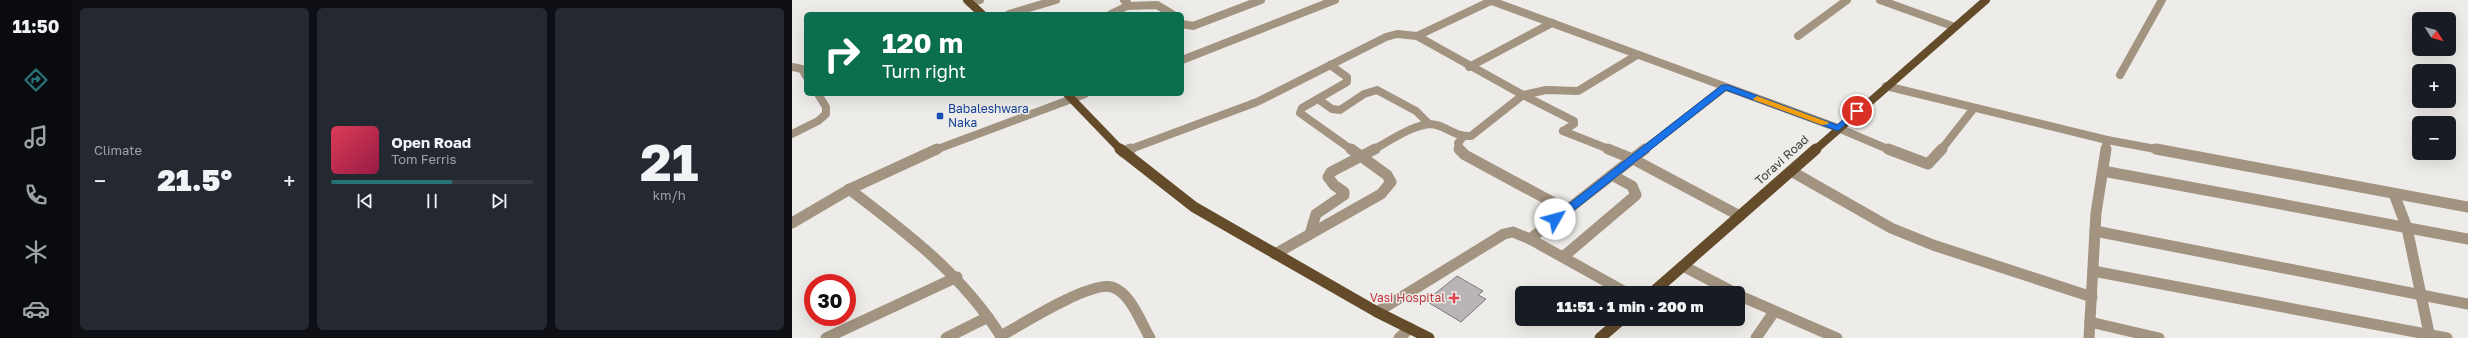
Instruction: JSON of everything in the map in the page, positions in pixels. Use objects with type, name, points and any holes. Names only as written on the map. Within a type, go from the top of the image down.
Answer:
[{"type":"main road","name":"Toravi Road","points":[[1660,286],[1838,128],[1986,0]]},
{"type":"main road","points":[[968,2],[980,12]]},
{"type":"main road","points":[[1070,96],[1123,152],[1194,207],[1378,312],[1429,338]]},
{"type":"main road","points":[[1600,338],[1614,326]]},
{"type":"street","points":[[968,2],[980,0]]},
{"type":"street","points":[[1016,12],[1056,0]]},
{"type":"street","points":[[1184,24],[1193,26],[1261,0]]},
{"type":"street","points":[[1417,36],[1490,0],[1503,2],[1552,23],[1838,128],[1918,162],[1928,164],[1933,161],[1974,108]]},
{"type":"street","points":[[1798,36],[1847,0]]},
{"type":"street","points":[[1880,0],[1955,27]]},
{"type":"street","points":[[2120,75],[2162,0]]},
{"type":"street","points":[[1184,58],[1331,1]]},
{"type":"street","points":[[1114,12],[1126,3],[1150,2],[1161,6],[1169,12]]},
{"type":"street","points":[[1469,67],[1552,23]]},
{"type":"street","points":[[1123,152],[1257,102],[1386,37],[1397,34],[1417,36],[1469,67],[1574,121],[1574,124],[1563,131],[1633,159],[1740,216]]},
{"type":"street","points":[[1310,234],[1316,214],[1344,195],[1344,192],[1328,177],[1331,172],[1428,123],[1437,124],[1453,134],[1463,137],[1471,136],[1523,95],[1546,90],[1578,91],[1637,55]]},
{"type":"street","points":[[1275,254],[1381,194],[1391,182],[1387,175],[1362,156],[1300,113],[1302,108],[1347,82],[1347,77],[1330,65]]},
{"type":"street","points":[[792,67],[802,69],[804,72]]},
{"type":"street","points":[[1886,86],[2107,140],[2468,207]]},
{"type":"street","points":[[1530,238],[1725,87]]},
{"type":"street","points":[[1318,99],[1332,109],[1340,110],[1364,94],[1377,90],[1416,111],[1428,123]]},
{"type":"street","points":[[792,134],[818,121],[826,114],[826,107],[819,96]]},
{"type":"street","points":[[792,223],[850,189],[978,133],[1070,96]]},
{"type":"street","points":[[1463,137],[1458,143],[1458,148],[1465,155],[1567,210]]},
{"type":"street","points":[[2090,338],[2095,232],[2107,140]]},
{"type":"street","points":[[1791,171],[1891,228],[1933,245],[2092,297]]},
{"type":"street","points":[[2103,171],[2468,239]]},
{"type":"street","points":[[1563,257],[1636,195],[1632,186],[1612,175]]},
{"type":"street","points":[[850,189],[936,256],[957,277],[1002,337],[1080,293],[1103,286],[1113,287],[1124,296],[1150,338]]},
{"type":"street","points":[[2394,194],[2407,228],[2430,336]]},
{"type":"street","points":[[1378,312],[1504,234],[1513,232],[1530,238],[1615,286]]},
{"type":"street","points":[[2095,232],[2468,304]]},
{"type":"street","points":[[1683,266],[1722,286]]},
{"type":"street","points":[[2093,271],[2447,338]]},
{"type":"street","points":[[826,338],[957,277]]},
{"type":"street","points":[[1745,298],[1774,312],[1825,331],[1837,338]]},
{"type":"street","points":[[1756,338],[1774,312]]},
{"type":"street","points":[[946,338],[988,317]]},
{"type":"street","points":[[2090,322],[2159,338]]},
{"type":"street","points":[[1399,338],[1410,328]]},
{"type":"building","points":[[1457,276],[1483,291],[1478,295],[1486,299],[1461,322],[1426,301]]},
{"type":"slow traffic","points":[[1757,99],[1825,124]]},
{"type":"place","name":"Babaleshwara Naka","points":[[940,116]]},
{"type":"place","name":"Vasi Hospital","points":[[1454,298]]},
{"type":"route","points":[[1555,219],[1725,87],[1838,128],[1857,111]]}]
